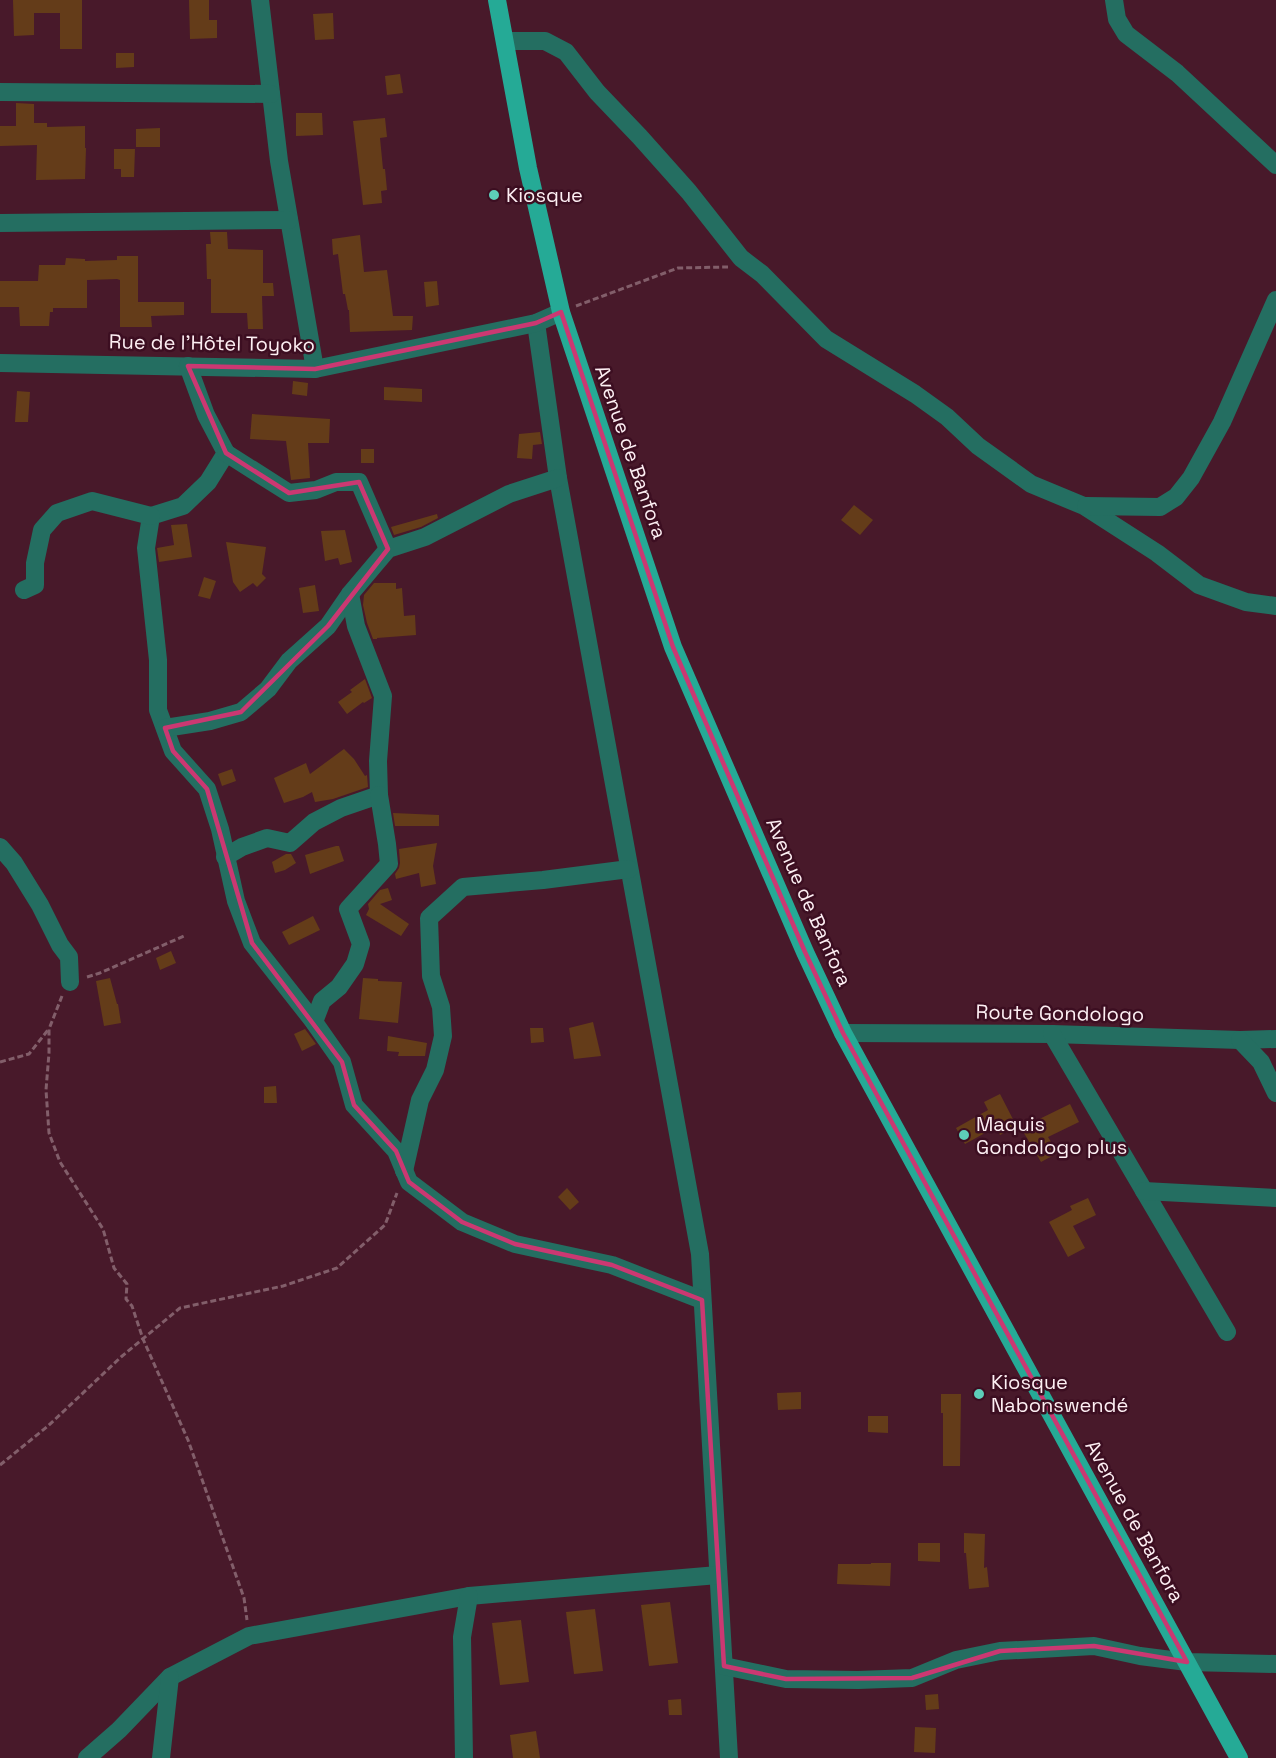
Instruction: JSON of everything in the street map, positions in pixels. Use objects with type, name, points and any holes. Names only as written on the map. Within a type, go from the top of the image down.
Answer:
[{"type":"main road","name":"Avenue de Banfora","points":[[497,0],[528,168],[561,312],[673,647],[805,952],[843,1033],[1239,1758]]},
{"type":"street","points":[[260,0],[279,161],[315,369]]},
{"type":"street","points":[[1113,0],[1117,20],[1126,34],[1177,73],[1276,165]]},
{"type":"street","points":[[505,41],[545,41],[566,52],[597,92],[689,192],[741,258],[826,339],[915,394],[947,417],[978,446],[1031,484],[1084,506],[1199,585],[1246,602],[1276,606]]},
{"type":"street","points":[[0,92],[271,94]]},
{"type":"street","points":[[0,223],[289,220]]},
{"type":"street","points":[[1084,506],[1160,507],[1176,498],[1191,478],[1221,422],[1276,300]]},
{"type":"street","name":"Rue de l'Hôtel Toyoko","points":[[0,363],[315,369],[536,323],[561,312]]},
{"type":"street","points":[[536,323],[558,478],[700,1254],[729,1758]]},
{"type":"street","points":[[188,366],[206,415],[226,453],[289,493],[316,490],[336,482],[359,482],[388,549]]},
{"type":"street","points":[[24,590],[35,585],[35,563],[42,530],[57,513],[92,501],[151,516],[183,507],[208,482],[226,453]]},
{"type":"street","points":[[165,728],[210,721],[241,712],[268,689],[289,661],[328,626],[350,594],[388,549],[425,537],[509,494],[558,478]]},
{"type":"street","points":[[151,516],[146,548],[158,660],[158,710],[173,750],[207,789],[220,829],[236,901],[252,943],[342,1062],[354,1105],[396,1151],[409,1182],[462,1222],[515,1244],[612,1265],[702,1300]]},
{"type":"street","points":[[314,1022],[322,1001],[339,987],[355,964],[361,944],[348,909],[388,864],[379,795],[378,761],[383,696],[356,626],[350,594]]},
{"type":"street","points":[[225,857],[242,847],[267,838],[290,843],[323,817],[379,795]]},
{"type":"street","points":[[0,847],[14,863],[69,957],[70,982]]},
{"type":"street","points":[[404,1171],[420,1100],[435,1070],[442,1036],[441,1008],[431,976],[429,918],[463,887],[629,869]]},
{"type":"street","name":"Route Gondologo","points":[[843,1033],[1052,1034],[1240,1041],[1276,1039]]},
{"type":"street","points":[[1052,1034],[1227,1332]]},
{"type":"street","points":[[1240,1041],[1261,1062],[1276,1094]]},
{"type":"street","points":[[1144,1191],[1276,1198]]},
{"type":"street","points":[[87,1758],[119,1730],[170,1677],[249,1636],[469,1596],[718,1575]]},
{"type":"street","points":[[464,1758],[462,1637],[469,1596]]},
{"type":"street","points":[[724,1666],[786,1679],[902,1678],[912,1677],[956,1660],[1000,1651],[1094,1646],[1140,1656],[1187,1662],[1276,1664]]},
{"type":"street","points":[[161,1758],[170,1677]]},
{"type":"path","points":[[561,312],[678,268],[754,268]]},
{"type":"path","points":[[0,1062],[29,1054],[49,1029],[70,982],[100,973],[184,936]]},
{"type":"path","points":[[49,1029],[46,1090],[49,1133],[60,1162],[103,1229],[114,1268],[127,1284],[126,1299],[132,1306],[143,1339],[188,1440],[244,1598],[249,1636]]},
{"type":"path","points":[[0,1465],[48,1426],[121,1357],[180,1308],[284,1286],[337,1268],[385,1225],[404,1171]]},
{"type":"highlighted area","points":[[561,312],[673,647],[805,952],[843,1033],[1187,1662],[1094,1646],[1000,1651],[912,1678],[786,1679],[724,1666],[702,1300],[612,1265],[515,1244],[462,1222],[409,1182],[396,1151],[354,1105],[342,1062],[252,943],[207,789],[173,751],[165,728],[241,712],[328,626],[388,549],[359,482],[289,493],[226,453],[188,366],[315,369],[536,323]]},
{"type":"building","points":[[13,0],[82,0],[82,49],[60,49],[60,13],[34,13],[34,35],[14,36]]},
{"type":"building","points":[[189,0],[209,0],[209,20],[217,20],[217,38],[190,39]]},
{"type":"building","points":[[333,13],[334,39],[315,40],[313,14]]},
{"type":"building","points":[[116,53],[134,53],[134,67],[116,68]]},
{"type":"building","points":[[400,74],[403,93],[387,95],[385,76]]},
{"type":"building","points":[[16,103],[34,104],[34,123],[47,123],[47,127],[85,126],[85,179],[36,180],[37,145],[0,146],[0,126],[16,126]]},
{"type":"building","points":[[296,113],[322,113],[323,135],[296,136]]},
{"type":"building","points":[[385,118],[387,137],[380,138],[387,190],[381,191],[382,203],[363,205],[353,121]]},
{"type":"building","points":[[160,128],[160,147],[136,147],[136,129]]},
{"type":"building","points":[[114,149],[135,149],[134,177],[121,177],[121,169],[114,169]]},
{"type":"building","points":[[210,232],[227,232],[228,249],[263,250],[263,283],[273,283],[274,296],[262,296],[263,329],[248,329],[247,313],[211,313],[211,279],[207,279],[206,244],[211,244]]},
{"type":"building","points":[[360,235],[364,272],[387,270],[393,316],[413,316],[412,330],[350,332],[349,310],[345,294],[343,294],[338,254],[333,255],[332,239]]},
{"type":"building","points":[[117,256],[138,256],[138,302],[184,302],[184,315],[151,316],[152,327],[120,327],[120,280],[117,279],[87,280],[87,308],[53,308],[53,312],[50,312],[49,326],[20,326],[19,307],[0,307],[0,281],[38,281],[39,265],[65,265],[66,258],[85,259],[85,261],[117,260]]},
{"type":"building","points":[[437,281],[439,305],[426,307],[424,282]]},
{"type":"building","points":[[293,381],[308,383],[307,396],[292,394]]},
{"type":"building","points":[[384,387],[422,389],[422,402],[384,400]]},
{"type":"building","points":[[17,391],[30,392],[28,422],[15,422]]},
{"type":"building","points":[[252,414],[330,419],[329,443],[308,443],[310,478],[291,480],[286,441],[250,439]]},
{"type":"building","points":[[540,432],[542,444],[533,445],[532,459],[517,458],[519,434]]},
{"type":"building","points":[[361,449],[374,449],[374,463],[361,463]]},
{"type":"building","points":[[854,505],[873,520],[860,535],[841,520]]},
{"type":"building","points":[[437,514],[438,518],[421,527],[394,535],[391,527]]},
{"type":"building","points":[[187,524],[192,557],[159,562],[157,548],[174,545],[171,525]]},
{"type":"building","points":[[345,530],[352,562],[340,565],[338,558],[325,561],[321,531]]},
{"type":"building","points":[[226,542],[266,547],[262,574],[266,578],[257,587],[253,583],[240,592],[233,582]]},
{"type":"building","points":[[204,577],[216,581],[210,599],[198,596]]},
{"type":"building","points":[[374,583],[396,583],[396,589],[402,588],[404,616],[415,615],[416,635],[373,639],[363,605],[364,595]]},
{"type":"building","points":[[315,585],[319,611],[303,613],[299,588]]},
{"type":"building","points":[[365,679],[372,698],[347,714],[338,702]]},
{"type":"building","points":[[344,749],[365,776],[367,775],[368,787],[333,799],[315,802],[312,792],[284,803],[274,778],[306,763],[310,774]]},
{"type":"building","points":[[232,769],[236,781],[222,786],[218,774]]},
{"type":"building","points":[[393,813],[439,815],[439,826],[395,826]]},
{"type":"building","points":[[437,843],[433,866],[436,884],[421,887],[419,873],[396,879],[395,874],[400,863],[399,849]]},
{"type":"building","points":[[339,846],[344,861],[310,874],[305,855]]},
{"type":"building","points":[[286,854],[291,854],[296,863],[275,873],[272,862]]},
{"type":"building","points":[[388,888],[392,900],[380,904],[409,924],[401,936],[366,915],[369,909],[368,904],[380,890]]},
{"type":"building","points":[[313,916],[320,930],[289,945],[282,932]]},
{"type":"building","points":[[171,951],[176,963],[160,970],[156,958]]},
{"type":"building","points":[[110,978],[121,1023],[104,1026],[96,981]]},
{"type":"building","points":[[363,978],[402,982],[398,1023],[359,1019]]},
{"type":"building","points":[[593,1022],[601,1056],[574,1059],[569,1028]]},
{"type":"building","points":[[530,1028],[543,1028],[544,1042],[531,1043]]},
{"type":"building","points":[[305,1029],[316,1044],[302,1051],[294,1034]]},
{"type":"building","points":[[388,1036],[427,1043],[425,1056],[398,1056],[399,1052],[387,1051]]},
{"type":"building","points":[[276,1086],[277,1103],[264,1103],[264,1087]]},
{"type":"building","points":[[1000,1094],[1017,1127],[1000,1135],[996,1127],[965,1144],[956,1128],[988,1110],[984,1102]]},
{"type":"building","points":[[1070,1104],[1079,1122],[1048,1137],[1058,1153],[1041,1162],[1021,1128]]},
{"type":"building","points":[[567,1188],[579,1202],[570,1210],[558,1197]]},
{"type":"building","points":[[1088,1198],[1096,1215],[1073,1226],[1085,1248],[1068,1257],[1049,1222],[1072,1210],[1070,1206]]},
{"type":"building","points":[[801,1392],[801,1409],[778,1410],[777,1393]]},
{"type":"building","points":[[941,1394],[961,1394],[960,1466],[943,1466]]},
{"type":"building","points":[[868,1416],[888,1416],[888,1433],[868,1432]]},
{"type":"building","points":[[964,1533],[985,1534],[984,1568],[987,1567],[989,1587],[969,1589]]},
{"type":"building","points":[[918,1543],[940,1543],[940,1562],[918,1561]]},
{"type":"building","points":[[891,1563],[890,1586],[837,1584],[838,1564]]},
{"type":"building","points":[[670,1602],[678,1663],[649,1666],[641,1605]]},
{"type":"building","points":[[595,1609],[603,1671],[574,1674],[566,1612]]},
{"type":"building","points":[[521,1620],[529,1682],[500,1685],[492,1623]]},
{"type":"building","points":[[938,1694],[939,1709],[926,1710],[925,1695]]},
{"type":"building","points":[[681,1699],[682,1715],[669,1715],[668,1700]]},
{"type":"building","points":[[915,1727],[936,1728],[935,1753],[914,1752]]},
{"type":"building","points":[[536,1731],[540,1758],[513,1758],[510,1735]]},
{"type":"place","name":"Kiosque","points":[[494,195]]},
{"type":"place","name":"Maquis Gondologo plus","points":[[964,1135]]},
{"type":"place","name":"Kiosque Nabonswendé","points":[[979,1394]]}]
